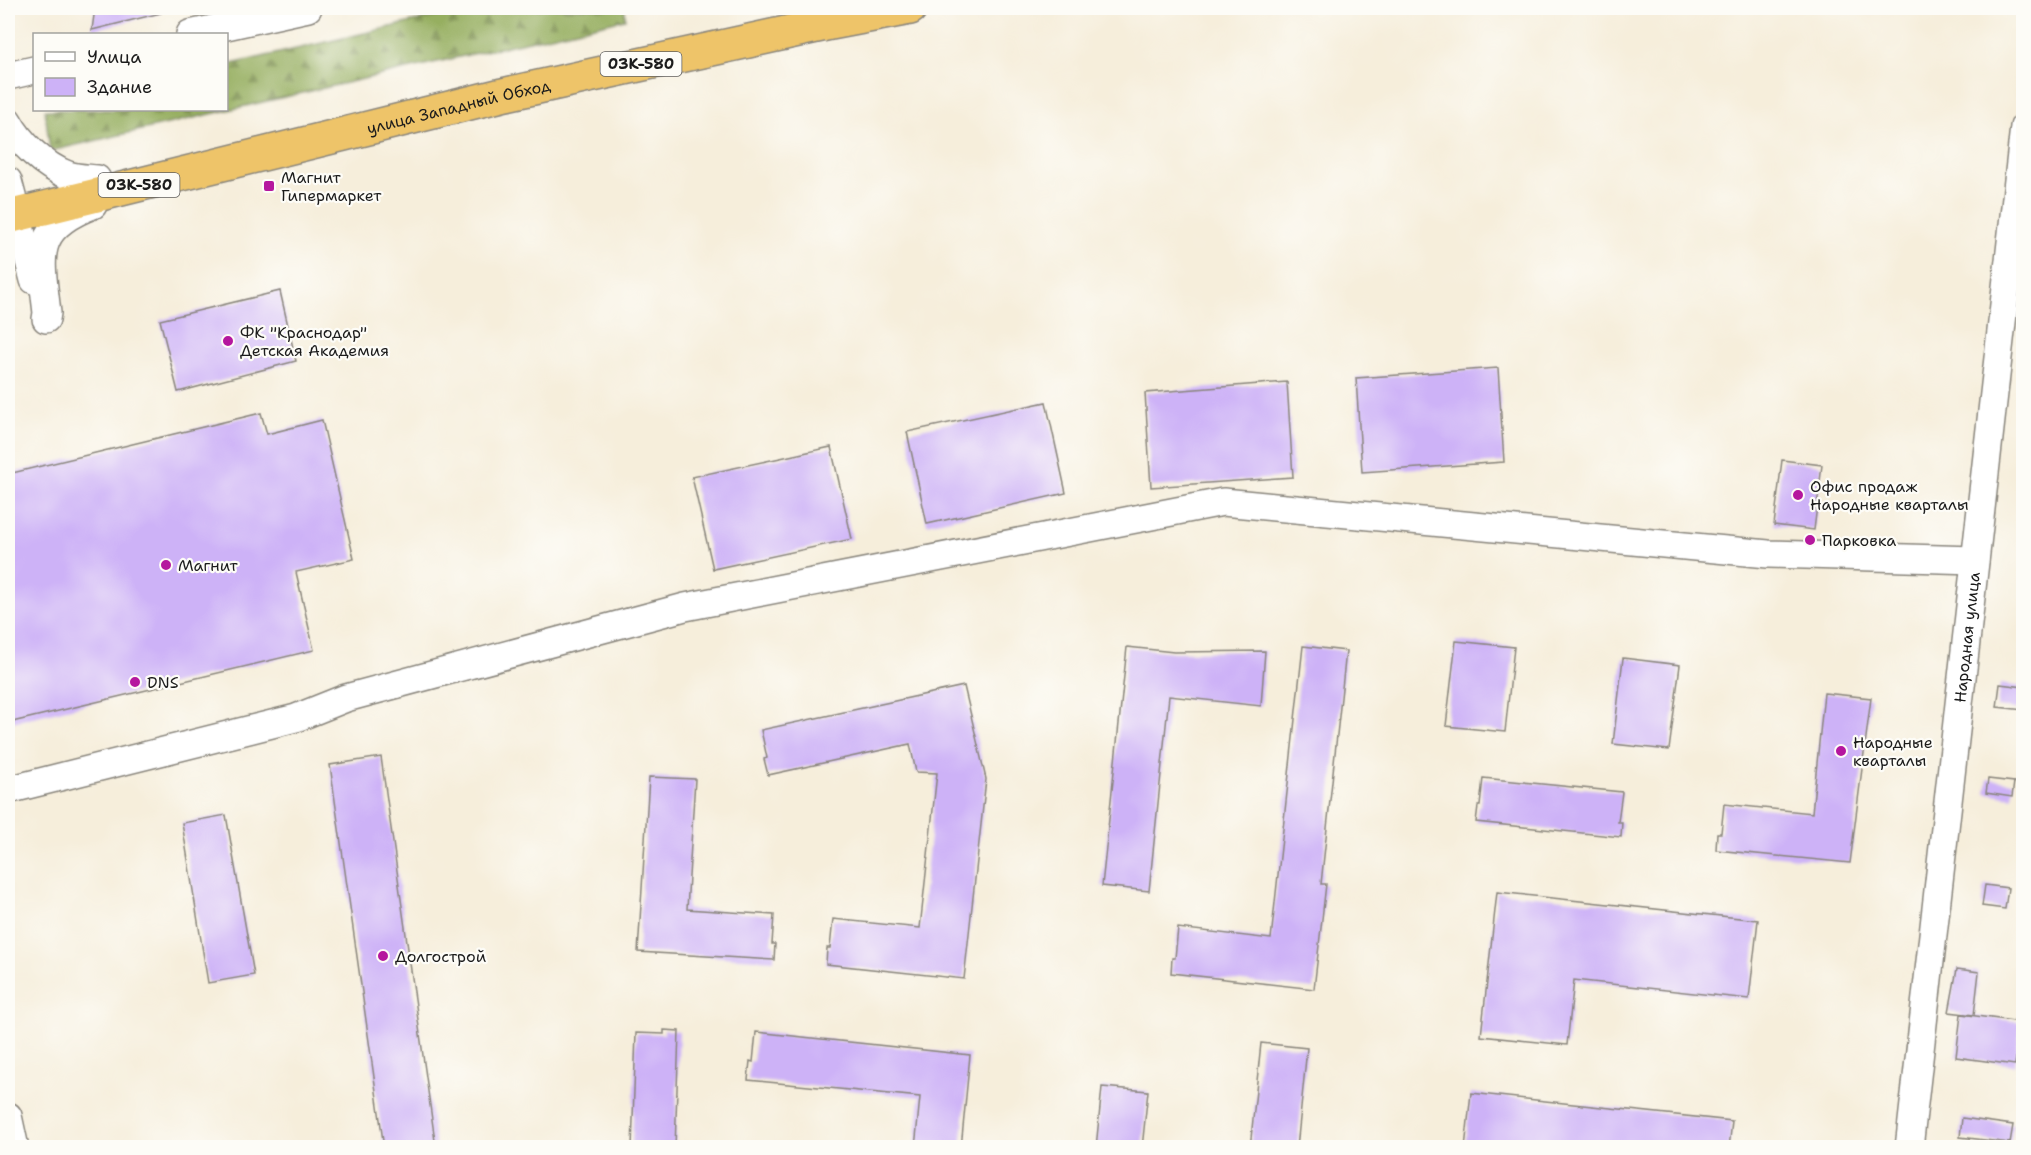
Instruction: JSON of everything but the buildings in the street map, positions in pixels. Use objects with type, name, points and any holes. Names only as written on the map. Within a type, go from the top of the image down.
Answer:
[{"type":"highway","name":"улица Западный Обход","points":[[112,184],[519,78],[851,8]]},
{"type":"highway","name":"улица Западный Обход","points":[[10,208],[502,95],[831,22],[910,8]]},
{"type":"street","points":[[201,24],[308,8]]},
{"type":"street","points":[[8,76],[33,70]]},
{"type":"street","points":[[8,120],[16,135],[36,156],[68,175],[112,184]]},
{"type":"street","name":"Народная улица","points":[[1910,1148],[2024,127]]},
{"type":"street","points":[[37,320],[47,313],[42,260],[49,233],[63,219],[112,184]]},
{"type":"street","points":[[10,208],[44,316],[37,320]]},
{"type":"street","points":[[10,208],[23,276],[30,304],[37,320]]},
{"type":"street","points":[[8,250],[23,276]]},
{"type":"street","points":[[8,790],[296,718],[345,698],[685,607],[1223,502],[1768,554],[1975,560]]},
{"type":"street","points":[[8,1116],[15,1148]]},
{"type":"green space","points":[[472,8],[625,8],[625,19],[228,110],[228,65]]},
{"type":"green space","points":[[45,111],[224,111],[50,151]]},
{"type":"place","name":"Магнит Гипермаркет","points":[[269,186]]},
{"type":"place","name":"ФК \"Краснодар\" Детская Академия","points":[[228,341]]},
{"type":"place","name":"Офис продаж Народные кварталы","points":[[1798,495]]},
{"type":"place","name":"Парковка","points":[[1810,540]]},
{"type":"place","name":"Магнит","points":[[166,565]]},
{"type":"place","name":"DNS","points":[[135,682]]},
{"type":"place","name":"Народные кварталы","points":[[1841,751]]},
{"type":"place","name":"Долгострой","points":[[383,956]]}]
